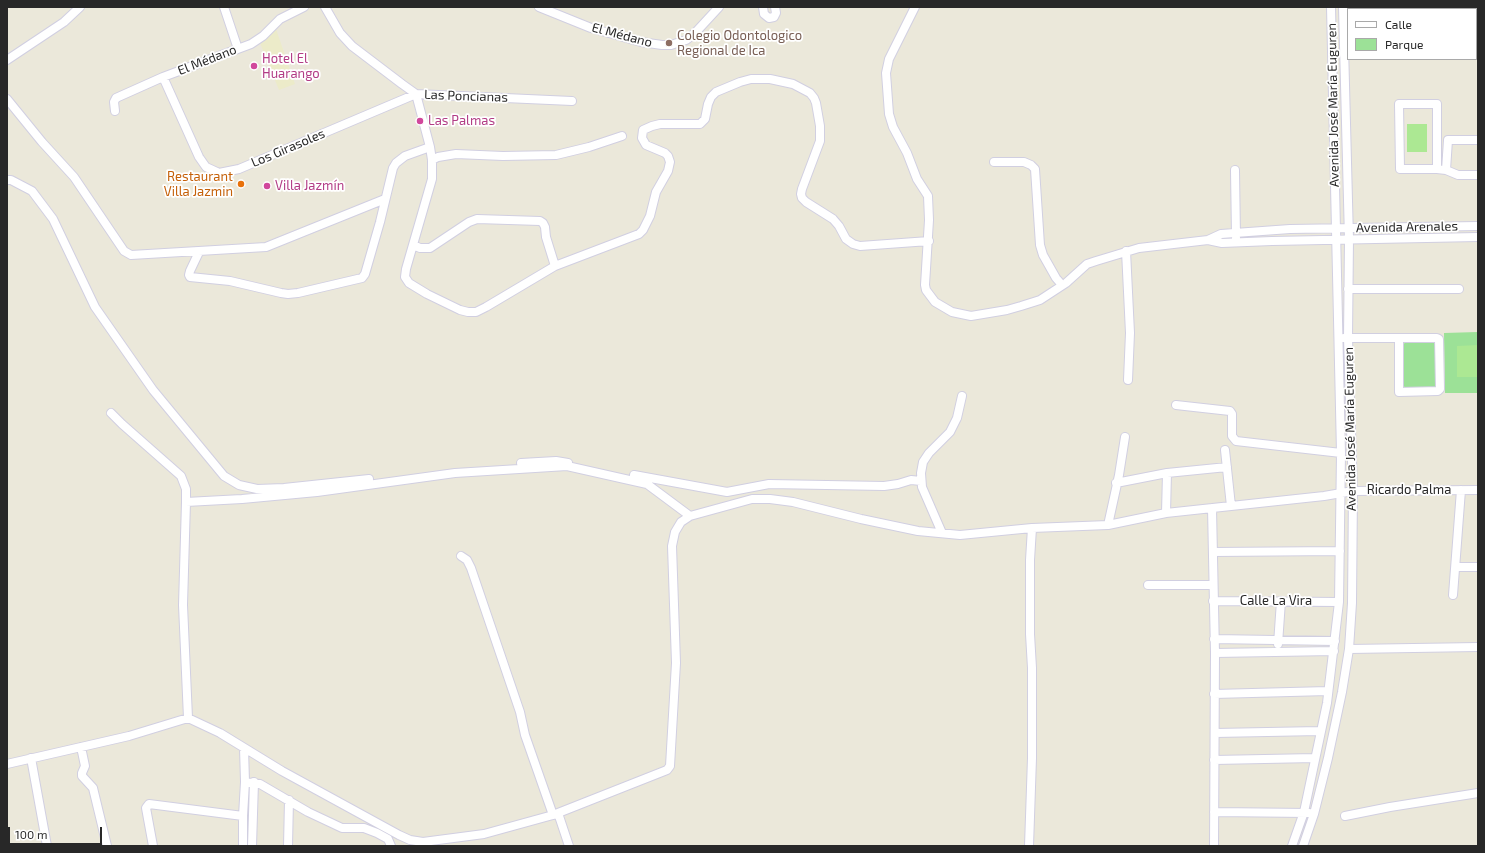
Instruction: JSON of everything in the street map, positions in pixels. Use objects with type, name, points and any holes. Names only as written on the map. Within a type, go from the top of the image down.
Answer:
[{"type":"street","points":[[7,60],[64,22],[80,7]]},
{"type":"street","points":[[224,7],[238,49]]},
{"type":"street","name":"El Médano","points":[[115,111],[114,102],[116,98],[163,77],[258,40],[280,19],[304,7]]},
{"type":"street","name":"Las Poncianas","points":[[325,7],[340,33],[352,46],[416,94],[572,101]]},
{"type":"street","name":"El Médano","points":[[539,7],[591,28],[641,42],[671,45],[686,40],[695,34],[719,7]]},
{"type":"street","points":[[763,7],[764,14],[770,18],[774,17],[776,13],[775,7]]},
{"type":"street","points":[[915,7],[889,59],[886,73],[889,114],[893,127],[907,153],[917,179],[928,196],[928,241],[925,285],[926,290],[935,302],[952,312],[971,316],[1007,310],[1040,300],[1062,285],[1087,264],[1126,252],[1160,245],[1208,240]]},
{"type":"street","name":"Avenida José María Euguren","points":[[1292,846],[1304,812],[1327,703],[1339,602],[1341,453],[1331,7]]},
{"type":"street","name":"Avenida José María Euguren","points":[[1303,846],[1314,814],[1334,733],[1350,649],[1353,491],[1348,338],[1349,228],[1343,7]]},
{"type":"street","name":"Los Girasoles","points":[[163,77],[199,157],[206,167],[219,173],[239,169],[416,94]]},
{"type":"street","points":[[416,94],[430,147],[432,178],[405,277],[409,283],[453,306],[468,312],[476,312],[486,307],[555,266],[633,236],[643,230],[650,216],[656,192],[668,170],[670,162],[665,153],[646,145],[642,138],[643,130],[660,124],[700,124],[705,119],[711,97],[716,92],[740,82],[761,78],[781,81],[803,89],[810,93],[816,103],[821,135],[818,148],[802,189],[802,198],[806,202],[833,219],[839,226],[846,239],[853,244],[867,246],[928,241]]},
{"type":"street","points":[[7,99],[74,177],[127,254],[199,252],[270,246],[385,199]]},
{"type":"street","points":[[1441,169],[1436,104],[1399,104],[1400,169],[1441,169],[1458,175],[1478,175]]},
{"type":"street","points":[[432,160],[438,157],[456,154],[502,156],[556,154],[589,148],[622,136]]},
{"type":"street","points":[[1441,169],[1448,140],[1478,140]]},
{"type":"street","points":[[199,252],[190,271],[190,277],[230,281],[288,294],[362,278],[365,274],[391,175],[396,163],[405,156],[430,147]]},
{"type":"street","points":[[994,162],[1024,162],[1031,165],[1035,169],[1040,245],[1043,255],[1056,278],[1062,285]]},
{"type":"street","points":[[1235,170],[1236,242]]},
{"type":"street","points":[[7,180],[32,191],[36,196],[53,219],[95,307],[153,390],[224,476],[239,485],[257,489],[284,488],[556,461],[726,492],[765,484],[884,486],[911,480],[921,481]]},
{"type":"street","points":[[413,244],[420,248],[430,248],[469,222],[477,219],[540,221],[545,227],[546,237],[555,266]]},
{"type":"street","name":"Avenida Arenales","points":[[1208,240],[1221,234],[1236,232],[1336,228],[1478,226]]},
{"type":"street","name":"Avenida Arenales","points":[[1208,240],[1222,243],[1336,239],[1478,237]]},
{"type":"street","points":[[1126,252],[1130,333],[1128,380]]},
{"type":"street","points":[[1348,289],[1459,289]]},
{"type":"street","points":[[1338,339],[1348,338],[1399,338],[1437,338],[1439,339],[1440,389],[1438,392],[1399,392],[1399,338]]},
{"type":"street","points":[[942,533],[922,487],[921,474],[923,462],[929,453],[950,432],[957,418],[962,396]]},
{"type":"street","points":[[1176,405],[1230,411],[1232,414],[1232,436],[1236,441],[1341,453]]},
{"type":"street","points":[[111,413],[181,476],[186,489],[183,605],[188,718]]},
{"type":"street","points":[[1108,525],[1125,436]]},
{"type":"street","points":[[1225,450],[1231,506]]},
{"type":"street","points":[[7,764],[129,736],[188,718],[220,733],[282,771],[410,840],[423,842],[436,842],[484,834],[556,814],[667,770],[670,766],[676,663],[672,546],[675,532],[681,522],[690,516],[646,484],[567,466],[462,472],[317,492],[242,499],[186,502]]},
{"type":"street","points":[[1116,483],[1166,473],[1227,467]]},
{"type":"street","points":[[1166,473],[1166,513]]},
{"type":"street","points":[[1454,595],[1461,490]]},
{"type":"street","name":"Ricardo Palma","points":[[690,516],[752,499],[780,499],[918,531],[960,535],[1032,528],[1108,525],[1166,513],[1353,491],[1478,490]]},
{"type":"street","points":[[1212,508],[1215,653],[1214,846]]},
{"type":"street","points":[[1029,846],[1032,758],[1030,560],[1032,528]]},
{"type":"street","points":[[1213,552],[1340,551]]},
{"type":"street","points":[[461,556],[467,560],[471,568],[520,712],[525,735],[569,846]]},
{"type":"street","points":[[1456,567],[1478,567]]},
{"type":"street","points":[[1148,585],[1213,585]]},
{"type":"street","name":"Calle La Vira","points":[[1213,601],[1339,602]]},
{"type":"street","points":[[1278,651],[1281,601]]},
{"type":"street","points":[[1214,639],[1335,641]]},
{"type":"street","points":[[1350,649],[1478,647]]},
{"type":"street","points":[[1215,653],[1334,651]]},
{"type":"street","points":[[1214,694],[1328,691]]},
{"type":"street","points":[[1215,733],[1320,732]]},
{"type":"street","points":[[81,747],[85,766],[82,776],[92,788],[107,846]]},
{"type":"street","points":[[243,846],[245,782],[244,748]]},
{"type":"street","points":[[31,758],[47,846]]},
{"type":"street","points":[[1214,760],[1315,758]]},
{"type":"street","points":[[245,782],[260,784],[308,812],[342,828],[364,828],[376,833],[388,839],[391,846]]},
{"type":"street","points":[[252,846],[254,782]]},
{"type":"street","points":[[1345,816],[1478,793]]},
{"type":"street","points":[[288,846],[289,800]]},
{"type":"street","points":[[153,846],[146,808],[149,804],[243,816]]},
{"type":"street","points":[[1214,812],[1304,812],[1314,814]]},
{"type":"shaded area","points":[[276,29],[295,84],[279,90],[260,43]]},
{"type":"green space","points":[[1407,124],[1427,124],[1427,152],[1407,152]]},
{"type":"green space","points":[[1478,332],[1478,393],[1445,393],[1444,333]]},
{"type":"green space","points":[[1434,341],[1436,387],[1434,389],[1405,389],[1405,342]]},
{"type":"green space","points":[[1478,345],[1478,377],[1457,377],[1457,346]]},
{"type":"place","name":"Colegio Odontologico Regional de Ica","points":[[669,43]]},
{"type":"place","name":"Hotel El Huarango","points":[[254,66]]},
{"type":"place","name":"Las Palmas","points":[[420,121]]},
{"type":"place","name":"Restaurant Villa Jazmin","points":[[241,184]]},
{"type":"place","name":"Villa Jazmín","points":[[267,186]]}]
